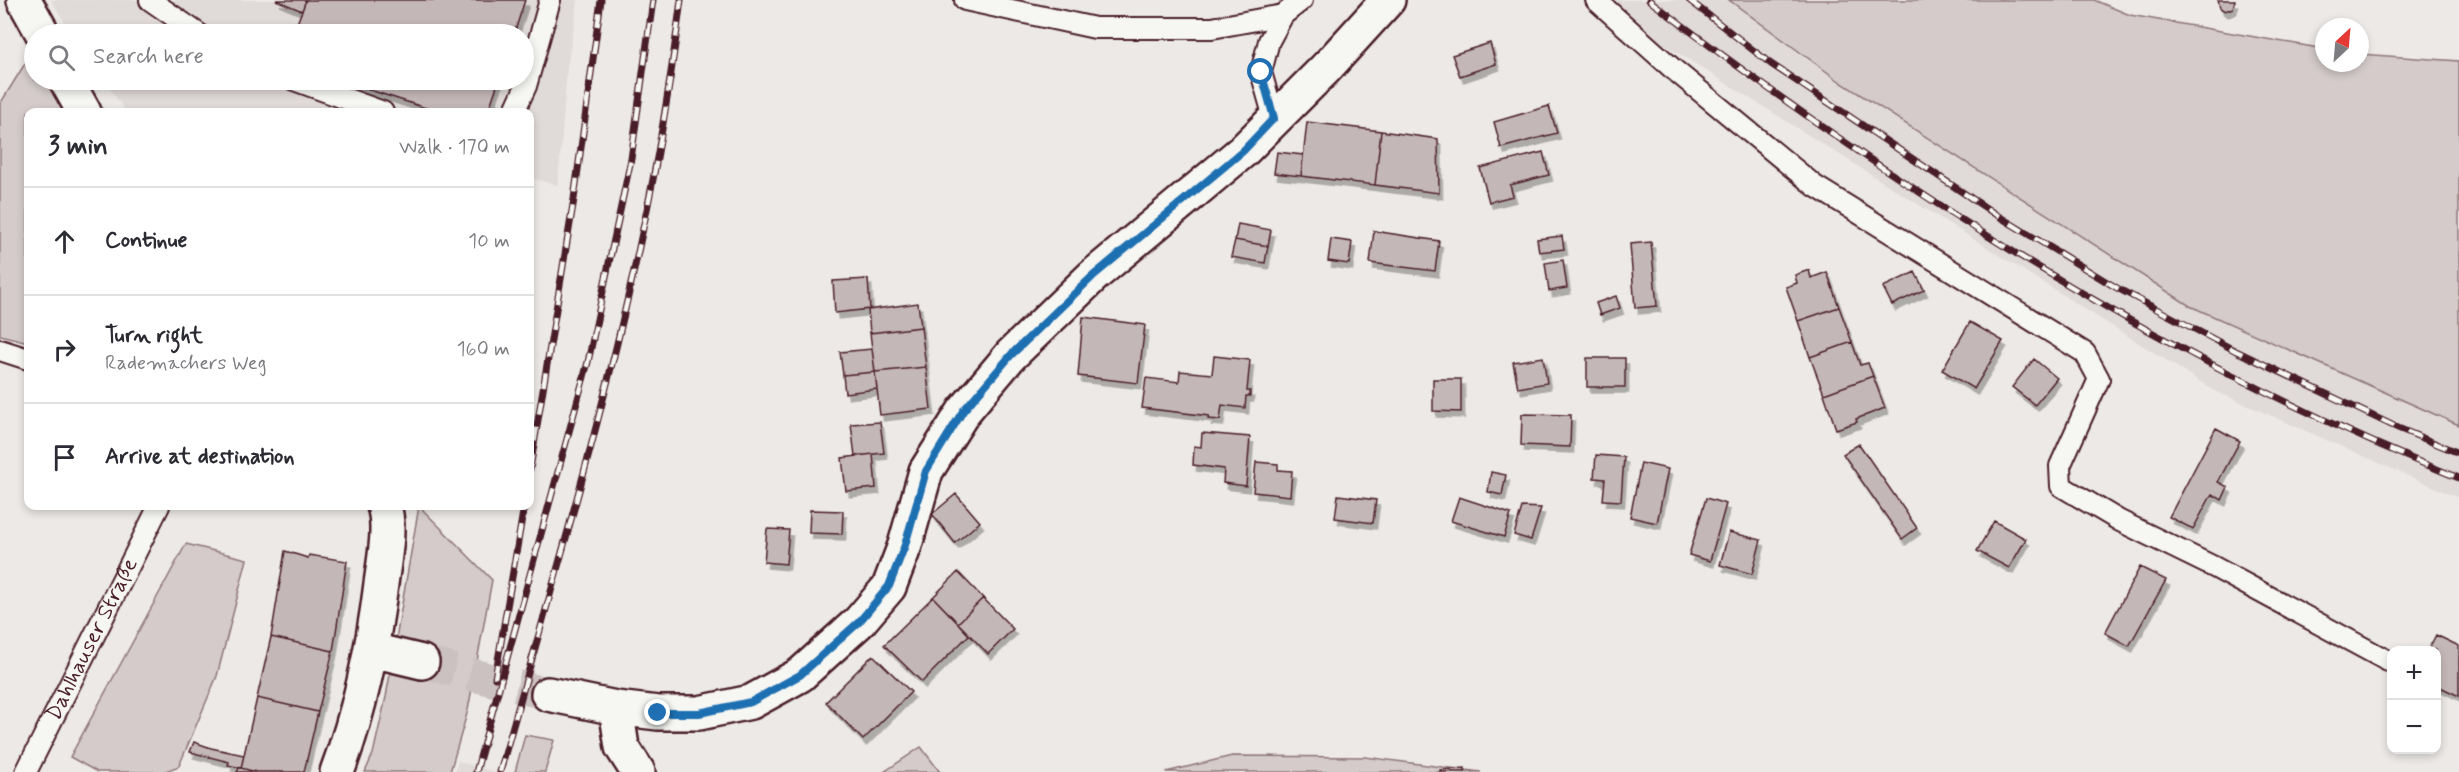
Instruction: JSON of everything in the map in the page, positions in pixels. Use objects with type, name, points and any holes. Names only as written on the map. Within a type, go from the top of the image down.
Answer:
[{"type":"street","points":[[24,0],[37,24]]},
{"type":"street","points":[[548,694],[616,708],[658,713],[699,713],[751,702],[800,675],[859,622],[889,586],[905,545],[926,471],[963,411],[1011,355],[1093,276],[1243,151],[1320,75],[1388,0]]},
{"type":"street","points":[[72,90],[82,108]]},
{"type":"street","points":[[337,772],[349,741],[372,650],[386,550],[384,510]]},
{"type":"street","points":[[372,650],[422,662]]},
{"type":"street","points":[[616,708],[622,747],[638,772]]},
{"type":"lane","points":[[150,0],[185,24]]},
{"type":"lane","points":[[534,57],[550,0]]},
{"type":"lane","points":[[965,0],[1095,28],[1212,28],[1283,15]]},
{"type":"lane","points":[[1274,118],[1261,72],[1269,41],[1283,15],[1302,0]]},
{"type":"lane","points":[[1596,0],[1672,68],[1815,186],[2085,353],[2099,379],[2060,466],[2061,486],[2120,521],[2214,567],[2387,661]]},
{"type":"lane","points":[[322,90],[373,108]]},
{"type":"lane","points":[[516,108],[524,90]]},
{"type":"lane","points":[[0,350],[24,358]]},
{"type":"lane","name":"Dahlhauser Straße","points":[[26,772],[157,510]]},
{"type":"shaded area","points":[[51,0],[578,0],[567,67],[558,185],[534,179],[534,108],[123,108],[111,90],[534,90],[534,24],[66,24]]},
{"type":"shaded area","points":[[1594,0],[1729,0],[1842,83],[2190,306],[2459,425],[2459,498],[2215,391]]},
{"type":"shaded area","points":[[1729,0],[2094,0],[2130,15],[2315,47],[2315,72],[2369,72],[2369,55],[2459,61],[2459,425],[2190,306],[1842,83]]},
{"type":"shaded area","points":[[24,65],[24,90],[66,90],[76,108],[24,108],[24,341],[0,335],[0,104]]},
{"type":"shaded area","points":[[418,510],[423,510],[492,580],[468,710],[450,772],[365,772],[373,754],[386,697]]},
{"type":"shaded area","points":[[186,544],[247,559],[217,676],[179,766],[163,772],[97,772],[70,757]]},
{"type":"shaded area","points":[[525,735],[554,740],[545,772],[515,772]]},
{"type":"shaded area","points":[[921,747],[940,772],[884,772]]},
{"type":"shaded area","points":[[1232,756],[1365,757],[1481,772],[1166,772]]},
{"type":"shaded area","points":[[458,761],[495,772],[455,772]]},
{"type":"building","points":[[276,0],[306,0],[302,11]]},
{"type":"building","points":[[306,0],[525,0],[517,24],[297,24]]},
{"type":"building","points":[[2218,0],[2235,0],[2233,8],[2225,11],[2220,8]]},
{"type":"building","points":[[1490,43],[1496,64],[1460,76],[1452,55]]},
{"type":"building","points":[[370,90],[496,90],[489,108],[426,108]]},
{"type":"building","points":[[1549,106],[1557,133],[1501,148],[1494,122]]},
{"type":"building","points":[[1307,122],[1381,131],[1375,185],[1301,176]]},
{"type":"building","points":[[1381,131],[1438,139],[1439,193],[1375,185]]},
{"type":"building","points":[[1277,152],[1303,155],[1301,176],[1274,173]]},
{"type":"building","points":[[1543,152],[1549,175],[1510,185],[1513,196],[1489,202],[1480,168]]},
{"type":"building","points":[[1238,224],[1271,230],[1268,246],[1235,240]]},
{"type":"building","points":[[1374,231],[1439,241],[1435,271],[1370,263]]},
{"type":"building","points":[[1562,236],[1564,249],[1539,252],[1537,239]]},
{"type":"building","points":[[1331,239],[1352,242],[1349,264],[1328,261]]},
{"type":"building","points":[[1235,240],[1268,246],[1265,263],[1231,257]]},
{"type":"building","points":[[1651,242],[1657,306],[1635,308],[1630,244]]},
{"type":"building","points":[[1563,260],[1567,288],[1549,291],[1545,263]]},
{"type":"building","points":[[1809,270],[1811,278],[1827,272],[1839,307],[1798,321],[1786,287],[1797,283],[1795,275]]},
{"type":"building","points":[[1915,272],[1924,290],[1892,305],[1883,287]]},
{"type":"building","points":[[868,279],[870,309],[835,313],[833,281]]},
{"type":"building","points":[[1616,296],[1620,308],[1600,315],[1596,303]]},
{"type":"building","points":[[918,303],[921,327],[870,333],[868,310]]},
{"type":"building","points":[[1839,307],[1852,342],[1810,357],[1798,321]]},
{"type":"building","points":[[1083,317],[1145,325],[1138,383],[1078,376]]},
{"type":"building","points":[[1970,322],[2003,341],[1974,389],[1942,370]]},
{"type":"building","points":[[921,327],[926,367],[875,372],[870,333]]},
{"type":"building","points":[[1852,342],[1860,365],[1868,363],[1873,376],[1824,394],[1810,357]]},
{"type":"building","points":[[872,349],[875,372],[843,375],[840,352]]},
{"type":"building","points":[[1214,356],[1250,360],[1247,391],[1250,391],[1250,396],[1246,396],[1245,408],[1222,405],[1220,420],[1208,419],[1209,416],[1142,408],[1146,378],[1179,382],[1180,371],[1212,374]]},
{"type":"building","points":[[1543,357],[1547,383],[1518,388],[1513,362]]},
{"type":"building","points":[[1587,358],[1625,358],[1625,387],[1587,387]]},
{"type":"building","points":[[2034,359],[2057,378],[2035,405],[2012,387]]},
{"type":"building","points":[[926,367],[931,409],[880,415],[875,372]]},
{"type":"building","points":[[875,372],[877,389],[845,393],[843,375]]},
{"type":"building","points":[[1873,376],[1885,408],[1856,419],[1857,422],[1836,429],[1824,394]]},
{"type":"building","points":[[1433,379],[1461,379],[1461,412],[1433,411]]},
{"type":"building","points":[[1522,414],[1571,415],[1570,447],[1521,445]]},
{"type":"building","points":[[880,422],[884,453],[855,456],[851,424]]},
{"type":"building","points":[[2216,428],[2240,441],[2218,482],[2228,487],[2222,500],[2212,494],[2193,529],[2169,517]]},
{"type":"building","points":[[1202,433],[1250,437],[1246,486],[1223,483],[1224,469],[1193,465],[1194,446],[1201,447]]},
{"type":"building","points":[[1859,444],[1917,528],[1902,539],[1843,454]]},
{"type":"building","points":[[873,454],[876,488],[846,491],[842,458]]},
{"type":"building","points":[[1596,455],[1624,457],[1621,501],[1603,500],[1605,479],[1594,478]]},
{"type":"building","points":[[1256,462],[1278,464],[1278,470],[1292,471],[1290,496],[1253,492]]},
{"type":"building","points":[[1641,463],[1668,469],[1657,523],[1630,517]]},
{"type":"building","points":[[1491,472],[1506,475],[1502,495],[1488,492]]},
{"type":"building","points":[[956,494],[980,522],[955,543],[932,514]]},
{"type":"building","points":[[1338,495],[1376,500],[1373,523],[1335,518]]},
{"type":"building","points":[[1459,497],[1511,514],[1504,537],[1451,521]]},
{"type":"building","points":[[1706,498],[1726,504],[1710,561],[1689,555]]},
{"type":"building","points":[[1522,507],[1541,508],[1531,540],[1514,535]]},
{"type":"building","points":[[810,510],[843,511],[842,534],[809,533]]},
{"type":"building","points":[[1994,521],[2026,539],[2009,568],[1977,551]]},
{"type":"building","points":[[767,529],[789,530],[786,564],[764,562]]},
{"type":"building","points":[[1729,532],[1761,540],[1752,574],[1720,565]]},
{"type":"building","points":[[285,551],[308,558],[309,555],[347,561],[333,651],[271,637]]},
{"type":"building","points":[[2140,567],[2166,580],[2129,646],[2105,633]]},
{"type":"building","points":[[958,572],[983,598],[958,623],[933,597]]},
{"type":"building","points":[[933,597],[969,635],[922,682],[884,645]]},
{"type":"building","points":[[983,598],[1013,629],[988,654],[958,623]]},
{"type":"building","points":[[2436,635],[2459,646],[2459,696],[2441,687],[2441,646],[2430,646]]},
{"type":"building","points":[[271,637],[333,651],[318,712],[257,698]]},
{"type":"building","points":[[873,655],[911,692],[863,740],[826,702]]},
{"type":"building","points":[[257,698],[318,712],[304,772],[256,772],[241,768]]},
{"type":"building","points":[[194,742],[244,755],[241,768],[228,765],[229,762],[190,752]]},
{"type":"building","points":[[241,768],[256,772],[237,772]]},
{"type":"building","points":[[1465,768],[1465,772],[1440,772],[1440,770]]},
{"type":"tunnel","points":[[422,662],[548,694]]},
{"type":"railway","points":[[534,444],[574,199],[601,0]]},
{"type":"railway","points":[[476,772],[588,362],[631,159],[653,0]]},
{"type":"railway","points":[[500,772],[576,504],[627,301],[659,146],[681,0]]},
{"type":"railway","points":[[1649,0],[1840,139],[2038,267],[2140,326],[2244,381],[2351,432],[2459,478]]},
{"type":"railway","points":[[1689,0],[1771,64],[1995,214],[2117,288],[2236,351],[2398,428],[2459,453]]},
{"type":"railway","points":[[495,678],[523,510]]},
{"type":"route","points":[[658,713],[699,713],[751,702],[800,675],[859,622],[889,586],[905,545],[926,471],[963,411],[1011,355],[1093,276],[1243,151],[1274,118],[1261,72]]}]
